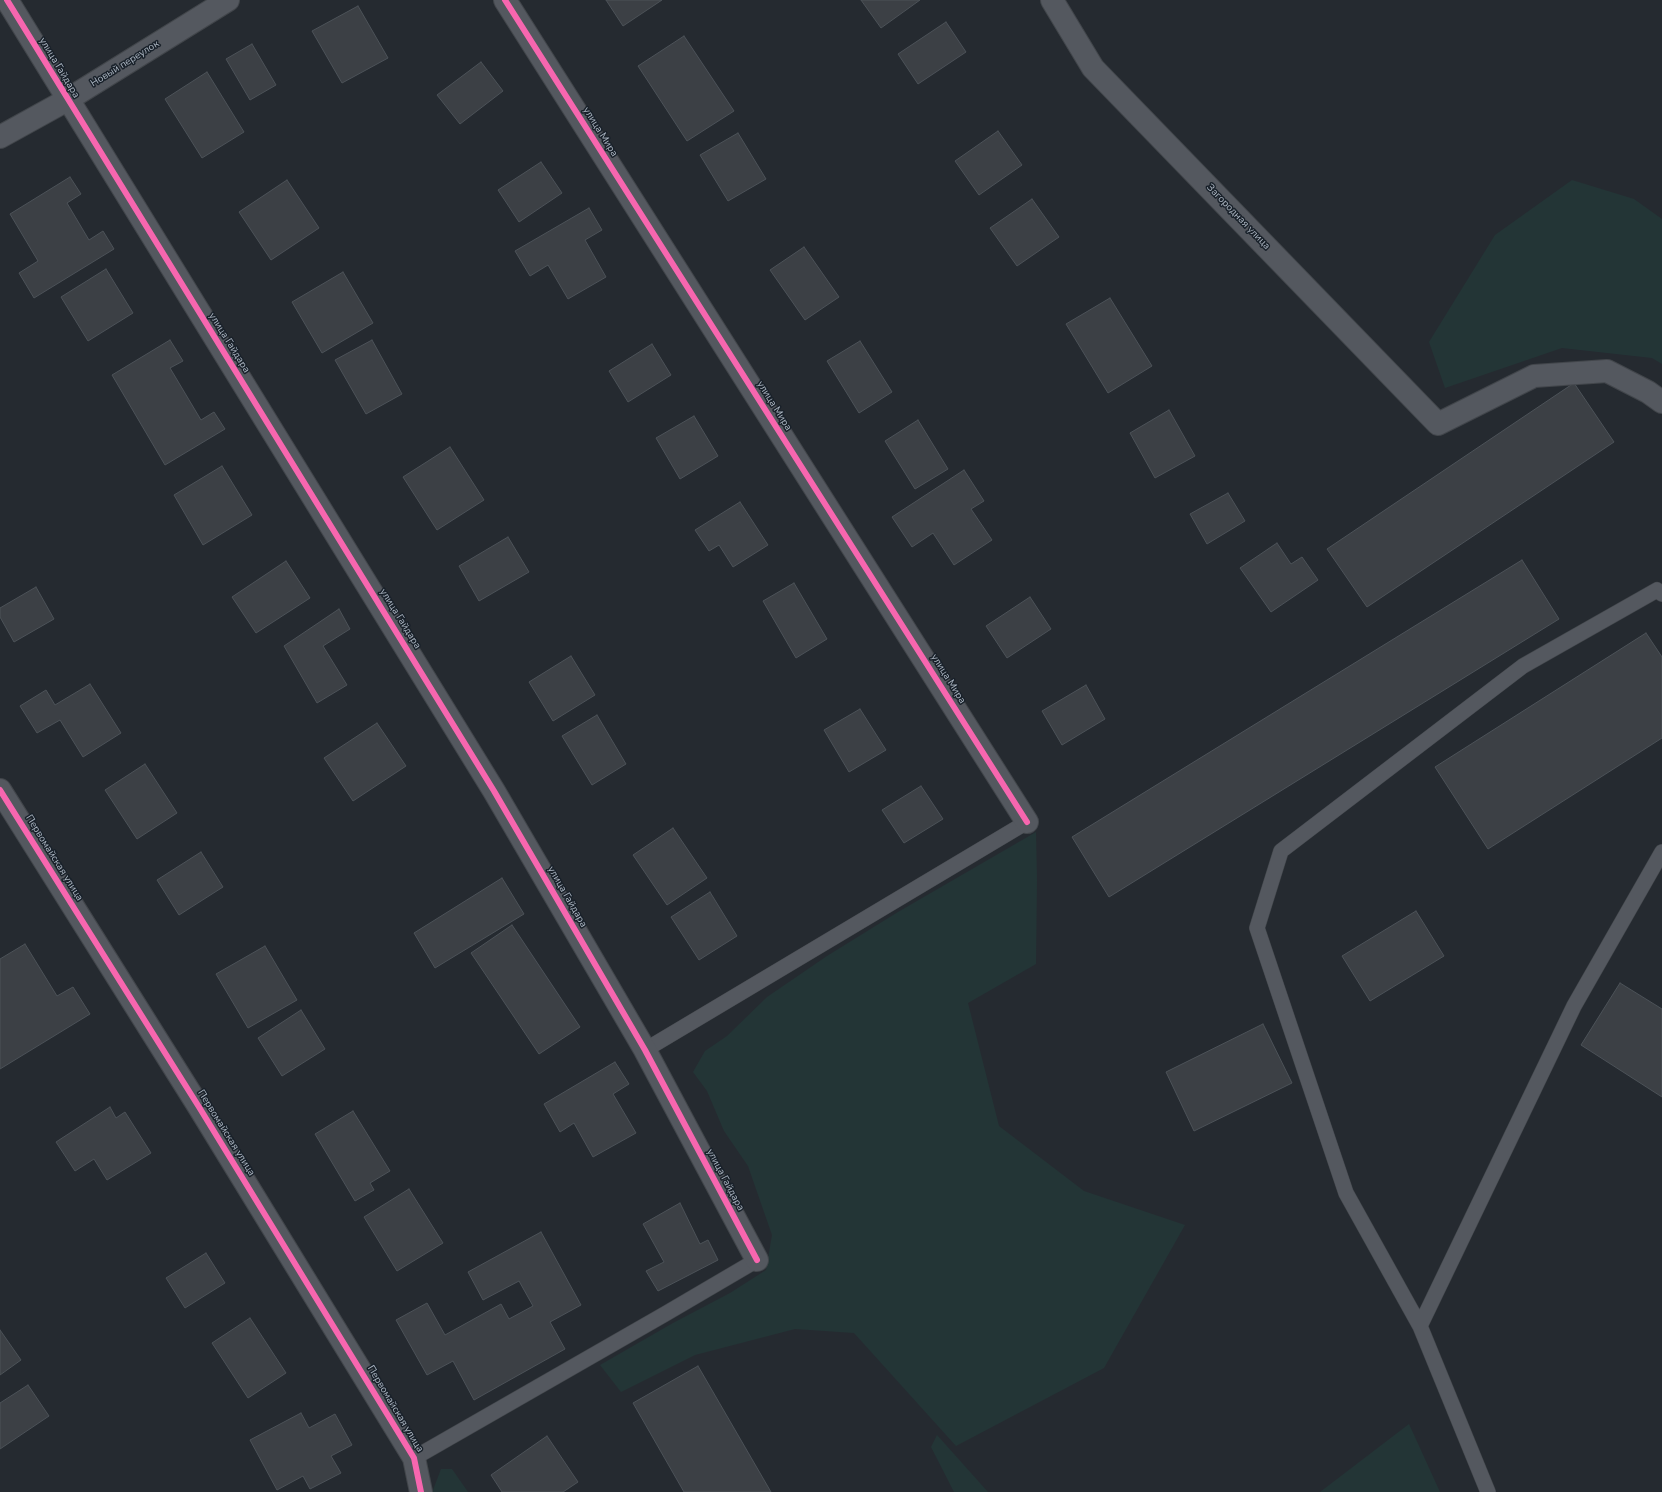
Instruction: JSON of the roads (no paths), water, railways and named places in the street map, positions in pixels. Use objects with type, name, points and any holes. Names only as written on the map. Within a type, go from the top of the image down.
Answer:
[{"type":"street","name":"улица Гайдара","points":[[6,0],[494,791],[645,1050],[757,1260]]},
{"type":"street","name":"Новый переулок","points":[[0,137],[67,100],[228,0]]},
{"type":"street","name":"улица Мира","points":[[505,0],[1027,822]]},
{"type":"street","name":"Загородная улица","points":[[1052,0],[1093,68],[1438,424],[1534,376],[1607,371],[1648,392],[1662,402]]},
{"type":"street","name":"Первомайская улица","points":[[0,790],[199,1107],[414,1458],[421,1492]]},
{"type":"lane","points":[[1488,1492],[1420,1326],[1346,1193],[1257,928],[1282,851],[1523,666],[1657,590],[1662,594]]},
{"type":"lane","points":[[645,1050],[1027,822]]},
{"type":"lane","points":[[1420,1326],[1574,1006],[1662,852]]},
{"type":"lane","points":[[414,1458],[757,1260]]}]
